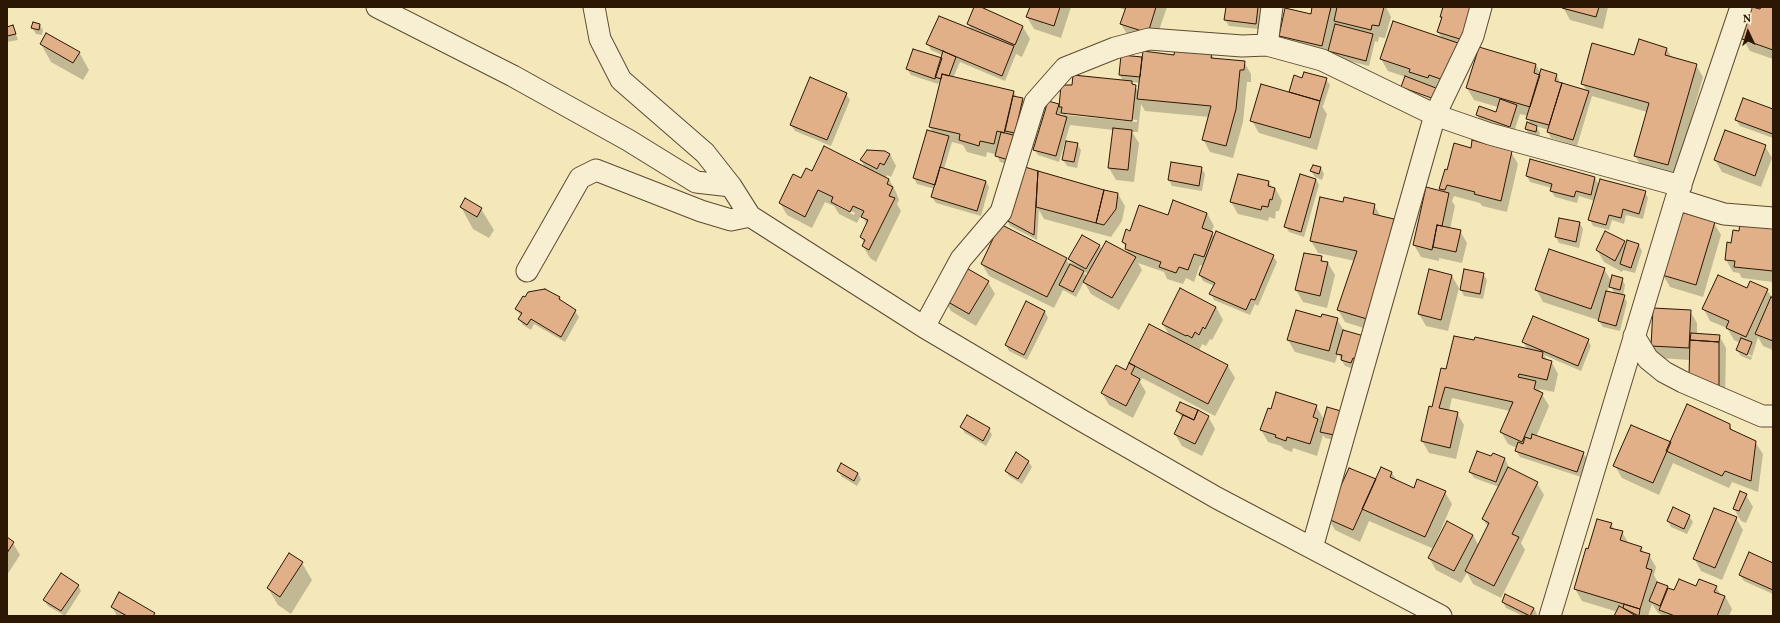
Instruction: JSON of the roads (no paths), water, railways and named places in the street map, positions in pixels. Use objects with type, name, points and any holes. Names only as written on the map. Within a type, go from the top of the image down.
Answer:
[{"type":"street","points":[[377,7],[513,76],[628,140],[696,182],[731,186]]},
{"type":"street","points":[[594,7],[600,39],[621,80],[705,153],[731,186],[750,216],[924,327],[1088,424],[1217,498],[1441,616]]},
{"type":"street","points":[[1267,45],[1272,7]]},
{"type":"street","points":[[1312,548],[1435,114],[1473,36],[1481,7]]},
{"type":"street","points":[[1550,616],[1556,604],[1634,336],[1678,192],[1741,7]]},
{"type":"street","points":[[924,327],[961,259],[1000,212],[1035,102],[1065,68],[1115,48],[1149,39],[1242,46],[1267,45],[1322,60],[1435,114],[1490,134],[1678,192],[1724,214],[1773,218]]},
{"type":"street","points":[[527,271],[580,178],[596,170],[701,211],[730,220],[750,216]]},
{"type":"street","points":[[1634,336],[1648,359],[1664,372],[1683,382],[1762,416],[1773,416]]}]
